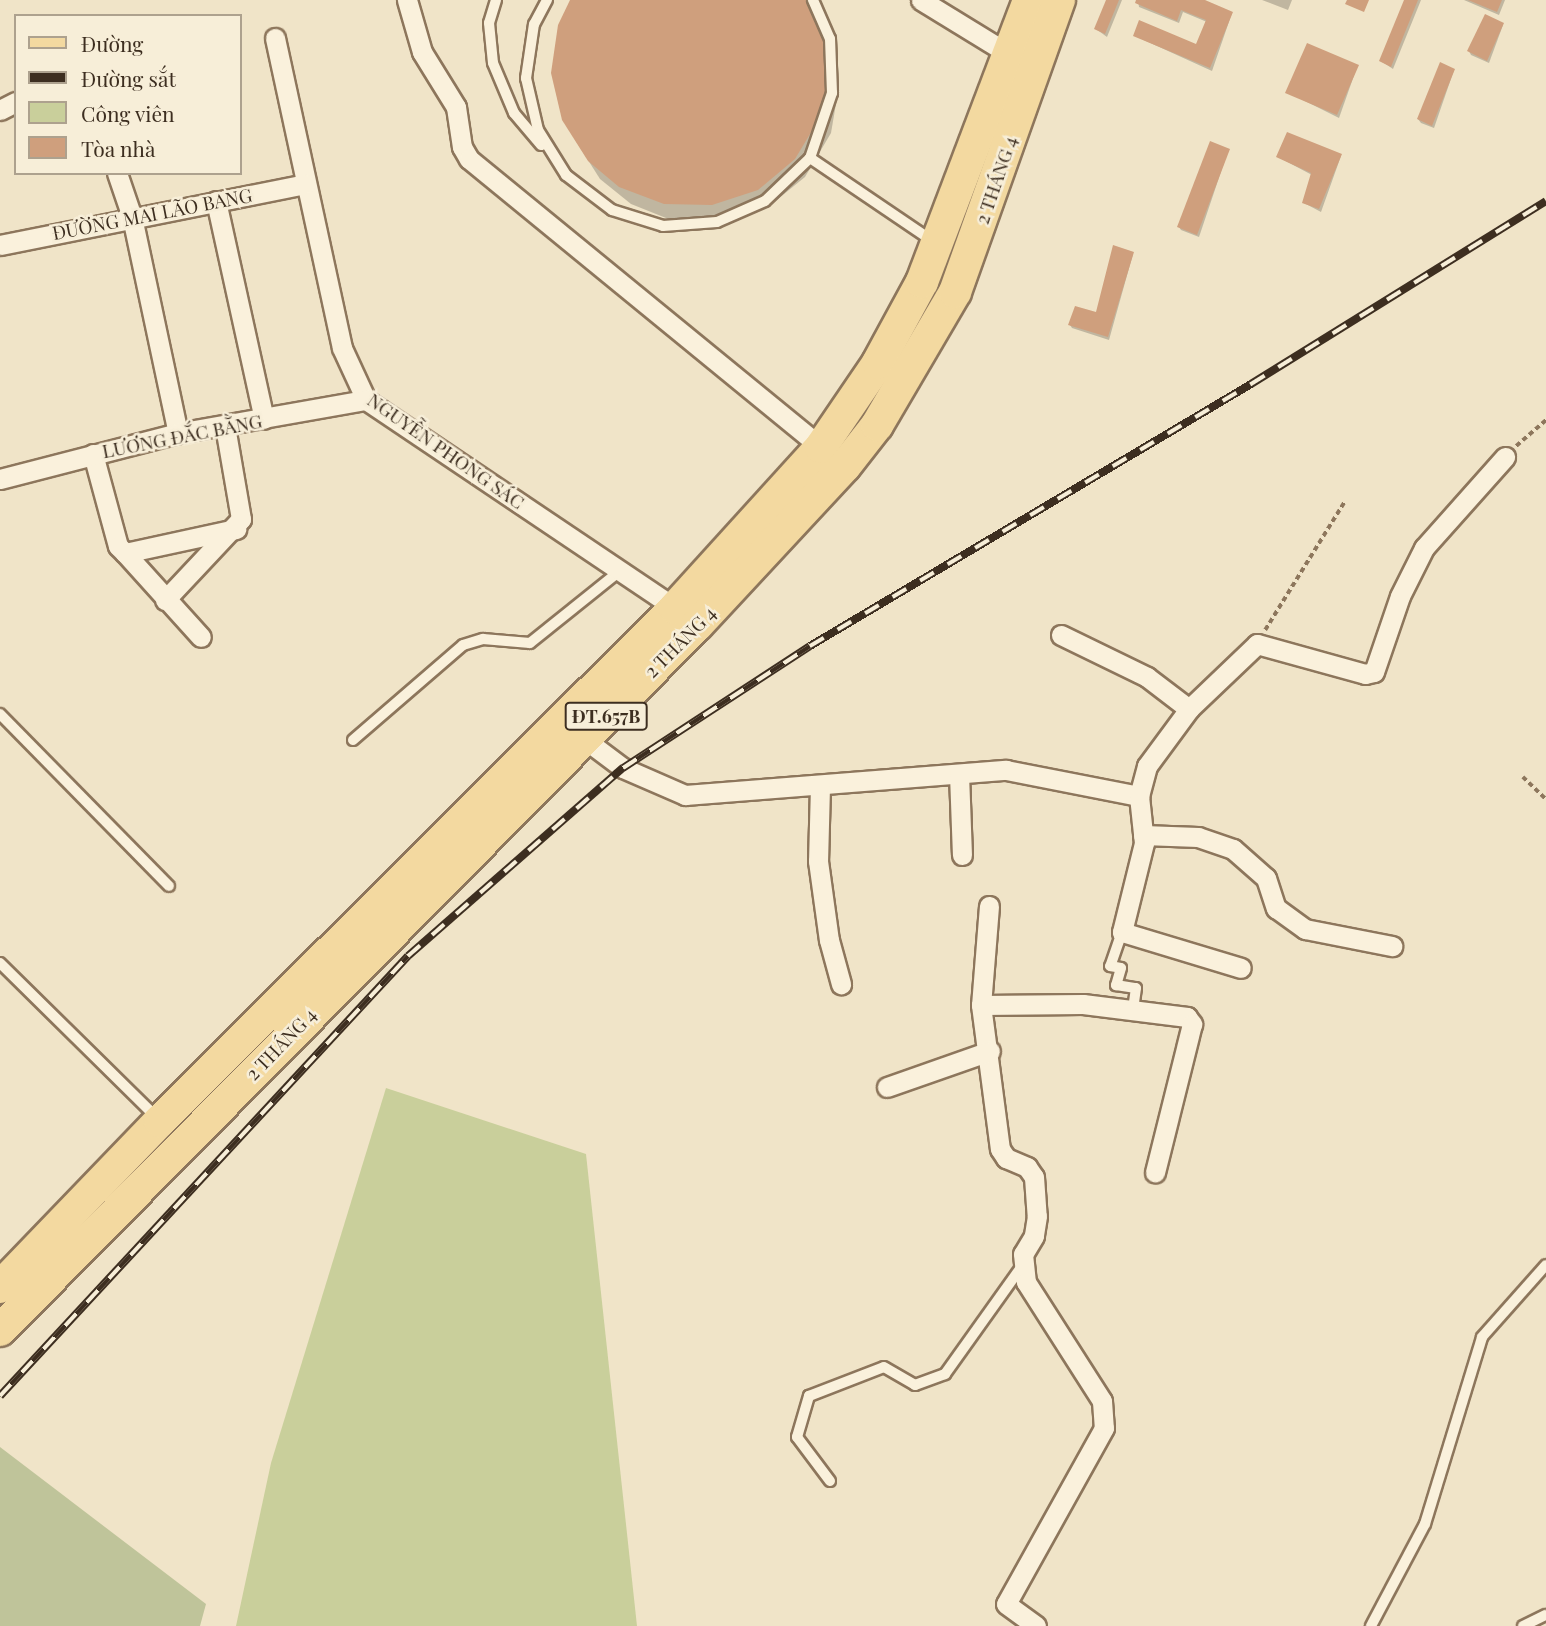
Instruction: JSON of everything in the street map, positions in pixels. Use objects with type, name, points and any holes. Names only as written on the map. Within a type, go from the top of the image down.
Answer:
[{"type":"main road","name":"2 THÁNG 4","points":[[0,1287],[160,1121],[342,961],[583,738],[686,617],[821,447],[891,340],[937,245],[1029,0]]},
{"type":"main road","name":"2 THÁNG 4","points":[[0,1330],[183,1144],[342,961],[686,617],[845,466],[933,333],[968,261],[1059,0]]},
{"type":"main road","points":[[937,245],[968,261]]},
{"type":"main road","points":[[821,447],[845,466]]},
{"type":"main road","points":[[160,1121],[183,1144]]},
{"type":"street","points":[[407,0],[422,52],[456,107],[462,147],[469,159],[821,447]]},
{"type":"street","points":[[921,0],[1009,54]]},
{"type":"street","name":"NGUYỄN PHONG SÁC","points":[[275,38],[342,348],[366,400],[686,617]]},
{"type":"street","points":[[118,175],[132,217],[178,433]]},
{"type":"street","name":"ĐƯỜNG MAI LÃO BANG","points":[[0,245],[305,184]]},
{"type":"street","points":[[215,201],[264,419]]},
{"type":"street","name":"LƯƠNG ĐẮC BẰNG","points":[[0,479],[178,433],[366,400]]},
{"type":"street","points":[[165,600],[236,529],[241,509],[225,426]]},
{"type":"street","points":[[93,454],[118,546],[201,638]]},
{"type":"street","points":[[1241,968],[1122,932],[1140,866],[1143,835],[1139,796],[1147,766],[1189,709],[1257,644],[1366,674],[1374,672],[1400,596],[1424,548],[1505,457]]},
{"type":"street","points":[[125,553],[236,529]]},
{"type":"street","points":[[1061,635],[1147,677],[1189,709]]},
{"type":"street","points":[[583,738],[623,768],[676,793],[820,786],[1006,770],[1139,796]]},
{"type":"street","points":[[959,774],[962,855]]},
{"type":"street","points":[[820,786],[818,860],[829,940],[841,984]]},
{"type":"street","points":[[1143,835],[1198,837],[1233,849],[1266,878],[1276,908],[1305,929],[1392,946]]},
{"type":"street","points":[[989,906],[981,1005],[990,1051],[1000,1149],[1006,1158],[1027,1167],[1034,1177],[1037,1225],[1023,1265],[1034,1299],[1102,1401],[1104,1428],[1006,1604],[1036,1626]]},
{"type":"street","points":[[981,1005],[1083,1004],[1187,1017],[1192,1024],[1155,1172]]},
{"type":"street","points":[[887,1087],[990,1051]]},
{"type":"lane","points":[[496,0],[489,23],[493,63],[514,113],[566,175],[612,210],[663,226],[717,222],[765,201],[810,158],[832,93],[830,39],[813,0]]},
{"type":"lane","points":[[547,0],[534,24],[526,78],[538,130],[566,175]]},
{"type":"lane","points":[[810,158],[937,245]]},
{"type":"lane","points":[[353,740],[463,645],[483,639],[530,643],[620,571]]},
{"type":"lane","points":[[0,714],[169,886]]},
{"type":"lane","points":[[1122,932],[1110,966],[1121,968],[1116,985],[1136,988],[1133,1010]]},
{"type":"lane","points":[[0,963],[160,1121]]},
{"type":"lane","points":[[830,1481],[797,1437],[809,1396],[884,1367],[915,1385],[945,1374],[1023,1265]]},
{"type":"lane","points":[[1371,1626],[1425,1524],[1482,1337],[1546,1265]]},
{"type":"lane","points":[[1523,1626],[1546,1615]]},
{"type":"path","points":[[1505,457],[1546,420]]},
{"type":"path","points":[[1257,644],[1345,501]]},
{"type":"path","points":[[1523,777],[1546,799]]},
{"type":"green space","points":[[386,1088],[586,1154],[637,1626],[236,1626],[271,1463]]},
{"type":"green space","points":[[0,1447],[206,1604],[200,1626],[0,1626]]},
{"type":"building","points":[[570,0],[809,0],[821,19],[830,67],[822,114],[795,159],[758,190],[712,205],[664,204],[619,187],[588,161],[562,120],[551,73],[558,25]]},
{"type":"building","points":[[1106,0],[1119,0],[1105,34],[1094,29]]},
{"type":"building","points":[[1136,0],[1205,0],[1233,12],[1210,68],[1133,36],[1139,20],[1196,44],[1206,20],[1181,10],[1177,21],[1135,3]]},
{"type":"building","points":[[1347,0],[1369,0],[1364,12],[1345,4]]},
{"type":"building","points":[[1404,0],[1418,0],[1391,67],[1379,61]]},
{"type":"building","points":[[1468,0],[1502,0],[1497,12]]},
{"type":"building","points":[[1485,14],[1504,23],[1487,61],[1467,51]]},
{"type":"building","points":[[1307,43],[1359,65],[1337,115],[1285,93]]},
{"type":"building","points":[[1440,62],[1455,69],[1432,126],[1417,119]]},
{"type":"building","points":[[1287,132],[1342,154],[1319,209],[1302,203],[1311,173],[1276,157]]},
{"type":"building","points":[[1210,141],[1230,149],[1197,235],[1177,227]]},
{"type":"building","points":[[1113,245],[1134,252],[1108,337],[1068,325],[1075,306],[1096,312]]},
{"type":"railway","points":[[0,1396],[408,956],[623,768],[810,646],[1251,384],[1546,201]]}]
